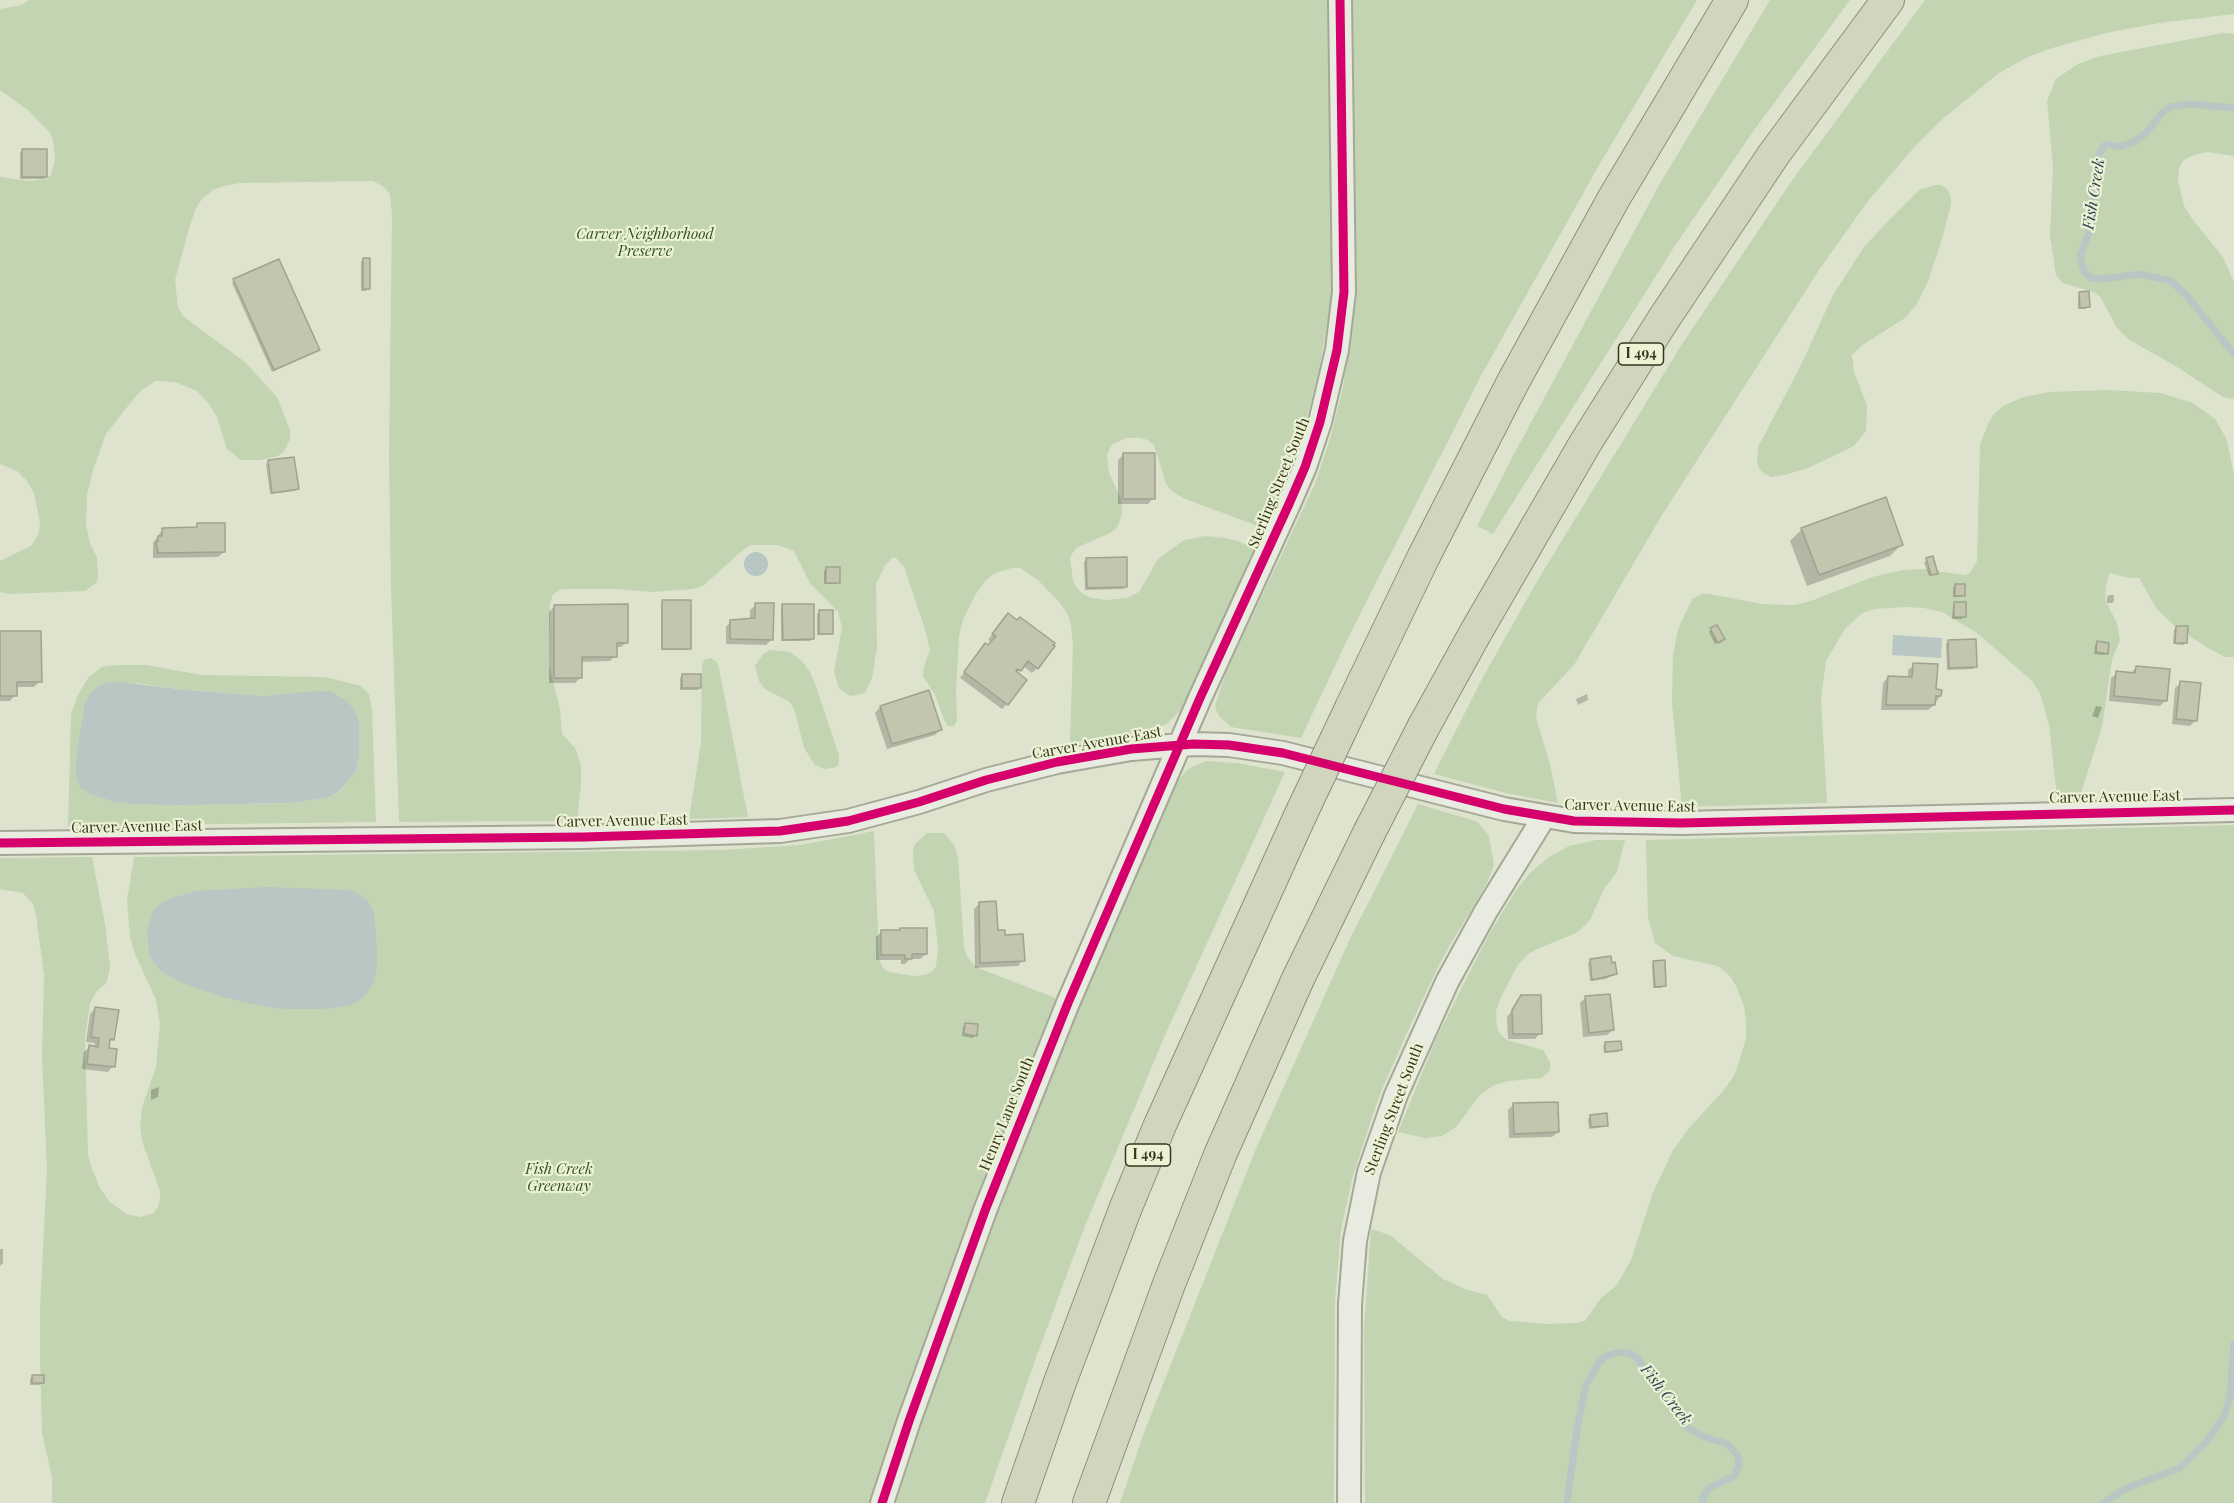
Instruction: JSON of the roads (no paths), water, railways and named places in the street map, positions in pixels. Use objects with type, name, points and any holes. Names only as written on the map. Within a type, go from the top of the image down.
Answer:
[{"type":"highway","name":"I 494","points":[[1018,1503],[1060,1382],[1143,1166],[1236,953],[1351,708],[1423,558],[1513,382],[1614,198],[1732,0]]},
{"type":"highway","name":"I 494","points":[[1089,1503],[1169,1284],[1220,1155],[1296,981],[1424,726],[1580,452],[1651,338],[1774,154],[1888,0]]},
{"type":"street","name":"Sterling Street South","points":[[1180,744],[1305,467],[1330,387],[1344,292],[1340,0]]},
{"type":"street","name":"Carver Avenue East","points":[[0,843],[616,836],[780,831],[857,819],[1057,762],[1180,744],[1229,745],[1283,753],[1494,807],[1580,822],[1656,824],[2234,810]]},
{"type":"street","name":"Henry Lane South","points":[[882,1503],[909,1421],[994,1189],[1072,992],[1180,744]]},
{"type":"street","name":"Sterling Street South","points":[[1349,1503],[1350,1294],[1355,1241],[1369,1172],[1396,1095],[1443,990],[1482,918],[1544,817]]},
{"type":"waterway","name":"Fish Creek","points":[[2234,108],[2191,104],[2170,107],[2162,113],[2146,133],[2134,142],[2118,147],[2109,144],[2104,146],[2097,159],[2092,224],[2080,256],[2084,271],[2091,278],[2102,279],[2141,274],[2171,281],[2187,296],[2234,354]]},
{"type":"waterway","name":"Fish Creek","points":[[2103,1503],[2127,1488],[2180,1468],[2207,1441],[2224,1416],[2230,1398],[2234,1344]]},
{"type":"waterway","name":"Fish Creek","points":[[1567,1503],[1577,1429],[1586,1385],[1599,1362],[1606,1356],[1620,1352],[1637,1358],[1688,1428],[1702,1436],[1727,1444],[1737,1454],[1739,1465],[1734,1476],[1709,1488],[1703,1497],[1703,1503]]},
{"type":"park label","name":"Carver Neighborhood Preserve","points":[[645,242]]},
{"type":"park label","name":"Fish Creek Greenway","points":[[559,1178]]}]
